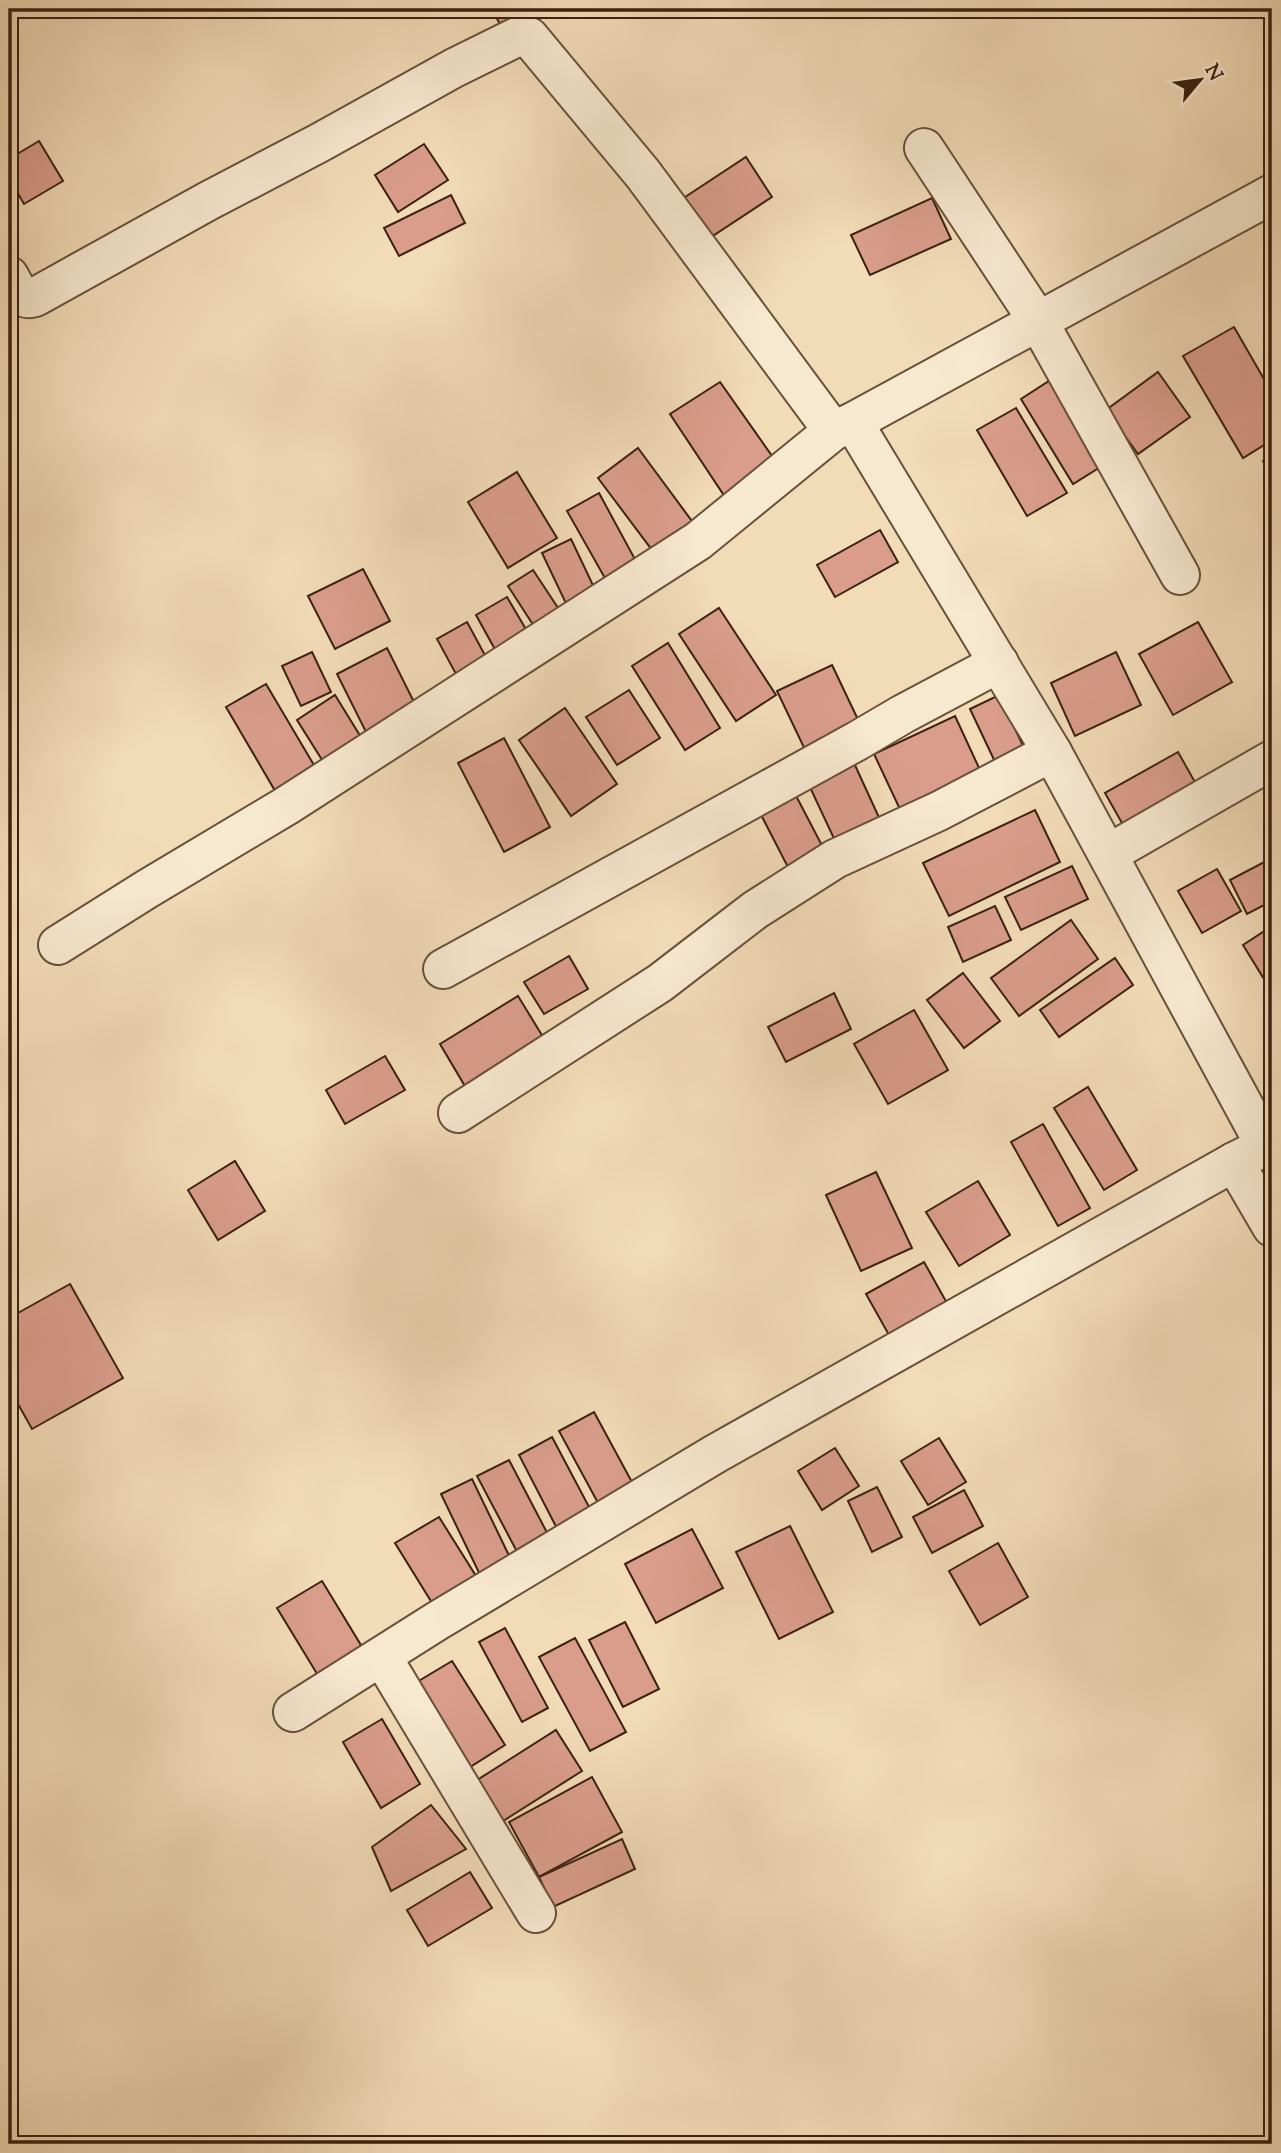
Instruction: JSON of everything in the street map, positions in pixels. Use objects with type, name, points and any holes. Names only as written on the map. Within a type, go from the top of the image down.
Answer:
[{"type":"street","points":[[9,275],[18,293],[30,300],[454,68],[521,35],[529,37],[643,174],[843,427],[999,663],[1108,854],[1257,1150],[1272,1227]]},
{"type":"street","points":[[924,148],[1038,321],[1180,575]]},
{"type":"street","points":[[58,945],[286,806],[698,541],[843,427],[1272,194]]},
{"type":"street","points":[[443,969],[999,663]]},
{"type":"street","points":[[458,1113],[660,983],[755,910],[835,859],[939,811],[1052,752]]},
{"type":"street","points":[[1108,854],[1272,760]]},
{"type":"street","points":[[293,1712],[715,1454],[1257,1150]]},
{"type":"street","points":[[382,1657],[536,1913]]},
{"type":"building","points":[[492,9],[544,9],[547,15],[506,36]]},
{"type":"building","points":[[39,141],[63,181],[24,204],[9,178],[9,159]]},
{"type":"building","points":[[424,144],[448,180],[398,212],[375,175]]},
{"type":"building","points":[[746,157],[772,197],[702,243],[676,203]]},
{"type":"building","points":[[451,195],[465,223],[399,256],[384,228]]},
{"type":"building","points":[[932,198],[951,239],[870,275],[851,235]]},
{"type":"building","points":[[1234,327],[1272,393],[1272,440],[1243,458],[1183,356]]},
{"type":"building","points":[[1158,372],[1190,417],[1138,454],[1106,410]]},
{"type":"building","points":[[1049,381],[1102,466],[1073,484],[1021,399]]},
{"type":"building","points":[[720,382],[777,463],[727,500],[670,414]]},
{"type":"building","points":[[1016,408],[1067,493],[1027,516],[977,430]]},
{"type":"building","points":[[638,448],[700,532],[661,562],[598,478]]},
{"type":"building","points":[[1272,457],[1272,480],[1263,461]]},
{"type":"building","points":[[517,472],[557,538],[508,568],[468,502]]},
{"type":"building","points":[[599,493],[637,563],[606,580],[567,511]]},
{"type":"building","points":[[880,530],[898,562],[835,597],[817,565]]},
{"type":"building","points":[[571,539],[600,600],[571,614],[542,553]]},
{"type":"building","points":[[363,569],[390,621],[335,649],[308,596]]},
{"type":"building","points":[[533,570],[566,620],[541,637],[508,586]]},
{"type":"building","points":[[507,597],[534,643],[502,662],[476,615]]},
{"type":"building","points":[[719,608],[776,695],[736,721],[679,634]]},
{"type":"building","points":[[467,622],[493,670],[463,687],[437,639]]},
{"type":"building","points":[[1198,622],[1232,682],[1173,715],[1139,654]]},
{"type":"building","points":[[668,643],[720,728],[685,750],[632,666]]},
{"type":"building","points":[[387,648],[421,716],[371,742],[337,674]]},
{"type":"building","points":[[312,652],[331,692],[301,706],[282,666]]},
{"type":"building","points":[[1116,652],[1141,705],[1075,736],[1051,683]]},
{"type":"building","points":[[832,665],[863,730],[808,756],[777,691]]},
{"type":"building","points":[[266,684],[321,777],[281,801],[226,707]]},
{"type":"building","points":[[629,690],[660,738],[617,765],[586,717]]},
{"type":"building","points":[[335,695],[367,747],[329,771],[297,720]]},
{"type":"building","points":[[999,695],[1025,750],[996,764],[970,709]]},
{"type":"building","points":[[565,708],[617,784],[571,816],[519,740]]},
{"type":"building","points":[[955,716],[986,783],[905,820],[874,754]]},
{"type":"building","points":[[504,738],[550,827],[504,852],[458,763]]},
{"type":"building","points":[[1178,752],[1200,791],[1127,832],[1105,793]]},
{"type":"building","points":[[854,763],[882,824],[837,845],[808,783]]},
{"type":"building","points":[[793,790],[828,857],[792,875],[758,809]]},
{"type":"building","points":[[1035,810],[1060,862],[949,916],[923,863]]},
{"type":"building","points":[[1272,858],[1272,901],[1247,914],[1230,880]]},
{"type":"building","points":[[1072,866],[1088,899],[1021,930],[1005,897]]},
{"type":"building","points":[[1217,869],[1241,911],[1202,933],[1178,891]]},
{"type":"building","points":[[995,906],[1011,940],[963,962],[948,927]]},
{"type":"building","points":[[1071,920],[1098,959],[1019,1016],[991,978]]},
{"type":"building","points":[[1272,926],[1272,992],[1243,945]]},
{"type":"building","points":[[569,956],[588,989],[544,1014],[524,982]]},
{"type":"building","points":[[1115,958],[1133,985],[1059,1037],[1040,1010]]},
{"type":"building","points":[[963,973],[1000,1021],[964,1048],[927,1000]]},
{"type":"building","points":[[834,993],[851,1029],[786,1062],[768,1027]]},
{"type":"building","points":[[518,996],[551,1050],[472,1098],[440,1044]]},
{"type":"building","points":[[914,1010],[948,1070],[888,1104],[854,1044]]},
{"type":"building","points":[[385,1056],[405,1090],[345,1124],[326,1090]]},
{"type":"building","points":[[1088,1087],[1137,1170],[1104,1190],[1054,1108]]},
{"type":"building","points":[[1043,1124],[1090,1208],[1058,1226],[1011,1142]]},
{"type":"building","points":[[235,1161],[265,1211],[218,1240],[188,1190]]},
{"type":"building","points":[[876,1172],[912,1248],[861,1271],[826,1195]]},
{"type":"building","points":[[978,1181],[1010,1235],[959,1266],[926,1212]]},
{"type":"building","points":[[924,1262],[952,1312],[894,1344],[866,1294]]},
{"type":"building","points":[[70,1284],[123,1378],[32,1429],[9,1388],[9,1318]]},
{"type":"building","points":[[594,1412],[639,1495],[604,1514],[559,1431]]},
{"type":"building","points":[[552,1437],[597,1522],[563,1540],[519,1455]]},
{"type":"building","points":[[939,1438],[966,1482],[928,1505],[901,1461]]},
{"type":"building","points":[[835,1448],[859,1486],[822,1510],[798,1471]]},
{"type":"building","points":[[509,1460],[554,1546],[523,1563],[477,1476]]},
{"type":"building","points":[[472,1479],[515,1568],[484,1583],[441,1494]]},
{"type":"building","points":[[877,1487],[902,1537],[872,1552],[848,1501]]},
{"type":"building","points":[[964,1490],[983,1526],[932,1553],[913,1517]]},
{"type":"building","points":[[439,1517],[481,1584],[437,1611],[395,1543]]},
{"type":"building","points":[[790,1526],[833,1612],[779,1639],[736,1552]]},
{"type":"building","points":[[692,1529],[723,1588],[656,1623],[625,1564]]},
{"type":"building","points":[[998,1543],[1028,1597],[980,1625],[949,1571]]},
{"type":"building","points":[[322,1581],[367,1655],[322,1682],[277,1608]]},
{"type":"building","points":[[625,1622],[659,1689],[623,1707],[589,1640]]},
{"type":"building","points":[[505,1628],[548,1708],[522,1722],[479,1642]]},
{"type":"building","points":[[575,1638],[626,1732],[590,1751],[539,1657]]},
{"type":"building","points":[[452,1661],[505,1745],[470,1767],[417,1682]]},
{"type":"building","points":[[382,1719],[420,1784],[381,1808],[343,1742]]},
{"type":"building","points":[[556,1730],[582,1771],[500,1823],[474,1782]]},
{"type":"building","points":[[592,1777],[622,1832],[539,1877],[509,1822]]},
{"type":"building","points":[[431,1805],[466,1849],[391,1891],[372,1847]]},
{"type":"building","points":[[622,1839],[635,1869],[553,1907],[539,1877]]},
{"type":"building","points":[[470,1872],[492,1908],[428,1946],[407,1910]]}]
